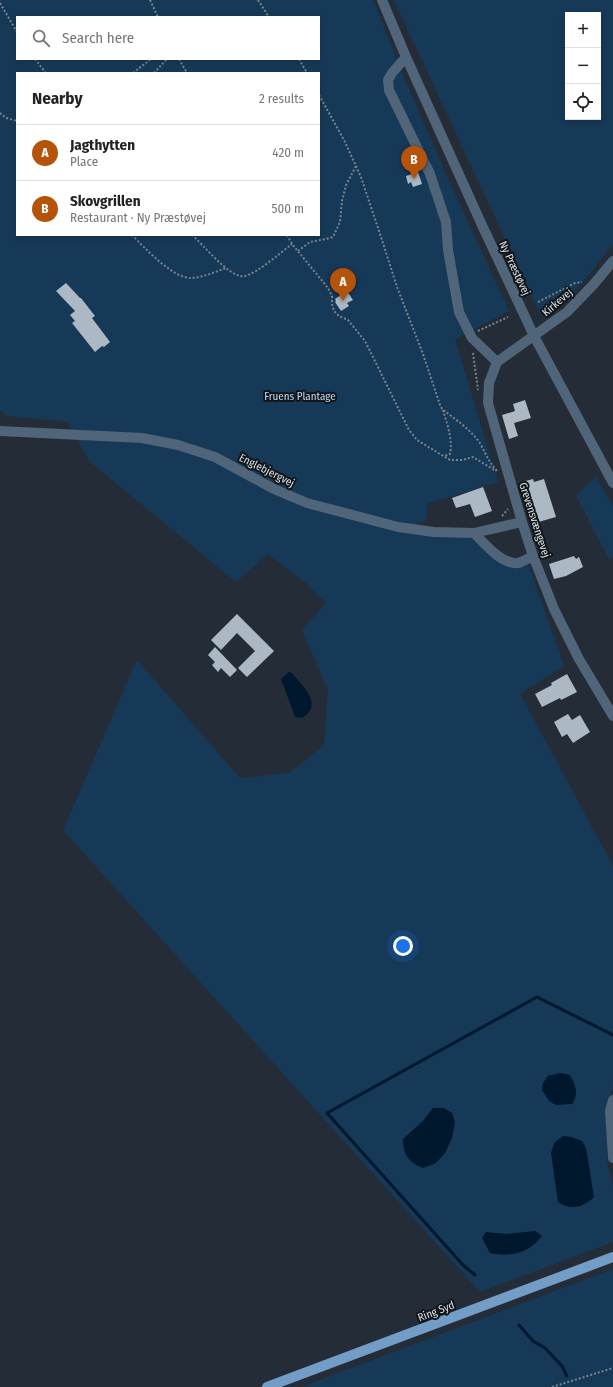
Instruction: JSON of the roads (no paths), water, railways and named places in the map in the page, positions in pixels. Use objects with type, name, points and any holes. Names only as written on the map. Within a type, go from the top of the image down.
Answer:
[{"type":"main road","name":"Ring Syd","points":[[267,1387],[613,1257]]},
{"type":"street","name":"Ny Præstøvej","points":[[382,0],[481,224],[534,336],[613,483]]},
{"type":"street","points":[[406,57],[388,80],[389,90],[430,174],[446,222],[448,250],[459,312],[472,338],[497,362],[534,336]]},
{"type":"street","name":"Kirkevej","points":[[534,336],[567,312],[594,284],[613,261]]},
{"type":"street","name":"Grevensvængevej","points":[[497,362],[489,383],[488,403],[533,556],[554,609],[579,659],[613,716]]},
{"type":"street","name":"Englebjergvej","points":[[0,431],[142,438],[178,445],[215,457],[274,489],[307,502],[398,527],[434,532],[474,533],[522,522]]},
{"type":"street","points":[[474,533],[491,550],[504,560],[518,563],[533,556]]},
{"type":"street","points":[[613,1100],[610,1111],[613,1158]]},
{"type":"waterway","points":[[475,1275],[463,1265],[327,1113],[537,997],[613,1035]]},
{"type":"waterway","points":[[519,1325],[533,1341],[545,1348],[562,1366],[567,1376]]},
{"type":"place","name":"Skovgrillen","points":[[414,179]]},
{"type":"place","name":"Jagthytten","points":[[343,301]]},
{"type":"park label","name":"Fruens Plantage","points":[[300,396]]}]
